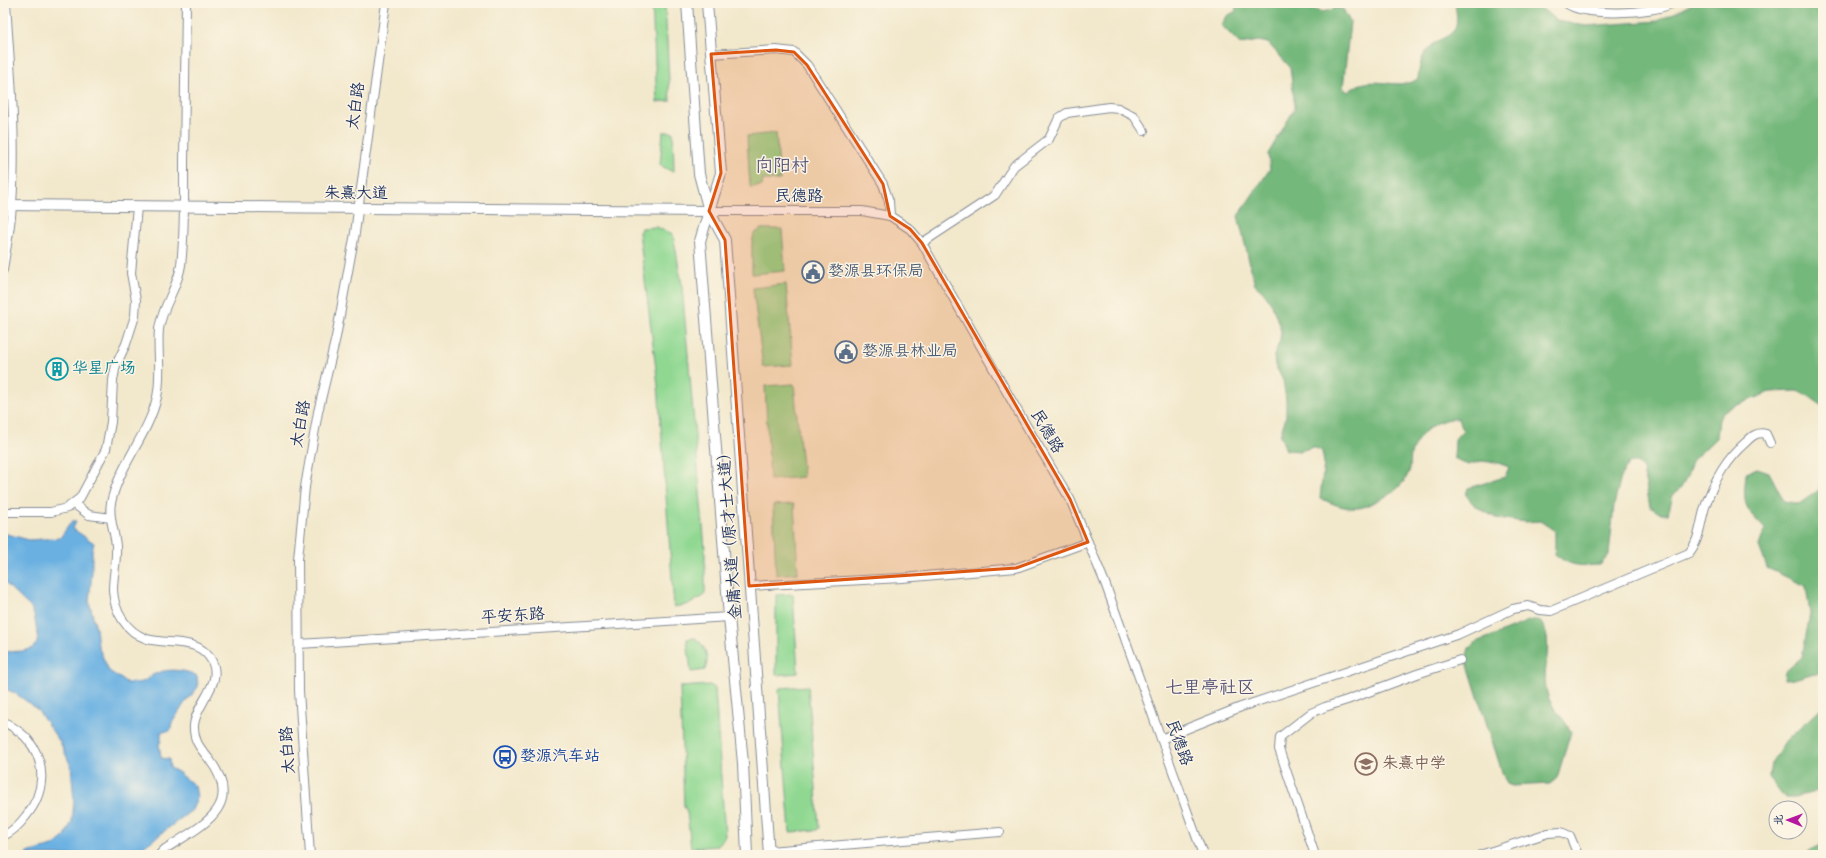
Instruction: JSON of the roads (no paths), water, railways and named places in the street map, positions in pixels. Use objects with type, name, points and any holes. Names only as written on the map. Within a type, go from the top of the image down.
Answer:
[{"type":"main road","name":"金庸大道（原才士大道）","points":[[687,3],[699,174],[709,211],[725,240],[769,853]]},
{"type":"main road","name":"金庸大道（原才士大道）","points":[[707,3],[721,173],[700,241],[729,617],[743,764],[748,855]]},
{"type":"main road","name":"朱熹大道","points":[[8,205],[709,211]]},
{"type":"street","points":[[3,270],[8,205],[14,174],[12,99],[6,3]]},
{"type":"street","points":[[159,855],[165,849],[213,816],[222,797],[223,789],[219,772],[195,741],[194,732],[194,723],[197,712],[216,674],[209,657],[192,645],[147,639],[137,634],[123,623],[116,608],[113,591],[116,547],[111,518],[111,503],[123,471],[152,414],[157,398],[159,386],[160,328],[166,306],[180,272],[184,207],[186,3]]},
{"type":"street","name":"太白路","points":[[310,855],[299,691],[298,559],[306,487],[318,412],[336,337],[351,258],[386,3]]},
{"type":"street","points":[[1566,3],[1570,6],[1592,12],[1624,12],[1646,10],[1673,3]]},
{"type":"street","points":[[711,54],[776,50],[794,52],[807,65],[883,184],[889,201],[890,216]]},
{"type":"street","points":[[922,243],[995,195],[1014,166],[1049,139],[1059,118],[1067,113],[1109,107],[1118,108],[1134,116],[1144,131]]},
{"type":"street","points":[[3,512],[51,512],[74,504],[89,484],[106,449],[111,422],[113,380],[116,365],[126,344],[135,316],[136,300],[131,273],[137,206]]},
{"type":"street","name":"民德路","points":[[709,211],[862,211],[890,216],[910,229],[922,243],[1016,410],[1070,499],[1105,583],[1203,855]]},
{"type":"street","points":[[1161,739],[1241,707],[1459,634],[1513,609],[1528,606],[1540,610],[1551,611],[1689,553],[1696,546],[1706,507],[1720,471],[1736,450],[1756,434],[1766,434],[1770,443]]},
{"type":"street","points":[[74,504],[89,515],[111,518]]},
{"type":"street","points":[[749,586],[902,578],[1016,568],[1088,542]]},
{"type":"street","name":"平安东路","points":[[299,644],[729,617]]},
{"type":"street","points":[[1315,855],[1279,749],[1280,737],[1311,713],[1325,707],[1460,660]]},
{"type":"street","points":[[3,721],[27,739],[36,753],[41,767],[42,778],[41,789],[35,805],[17,827],[3,836]]},
{"type":"street","points":[[769,853],[1000,832]]},
{"type":"street","points":[[1480,855],[1548,833],[1561,832],[1570,836],[1578,855]]},
{"type":"water","points":[[72,521],[76,521],[73,529],[94,543],[92,551],[92,573],[89,601],[96,628],[98,646],[109,671],[129,684],[131,682],[143,682],[162,671],[183,671],[197,676],[198,687],[184,704],[172,723],[170,731],[161,732],[161,742],[159,743],[161,758],[169,759],[170,768],[178,772],[195,786],[197,797],[192,810],[133,855],[26,855],[27,853],[53,846],[65,836],[72,821],[74,801],[71,766],[60,742],[36,708],[15,693],[3,688],[3,652],[31,649],[37,643],[38,636],[34,615],[31,608],[3,581],[3,533],[29,540],[60,538]]},
{"type":"place","name":"婺源县环保局","points":[[813,272]]},
{"type":"place","name":"婺源县林业局","points":[[846,352]]},
{"type":"place","name":"华星广场","points":[[57,369]]},
{"type":"place","name":"婺源汽车站","points":[[505,757]]},
{"type":"place","name":"朱熹中学","points":[[1366,764]]},
{"type":"district","name":"向阳村","points":[[782,167]]},
{"type":"district","name":"七里亭社区","points":[[1210,689]]}]
